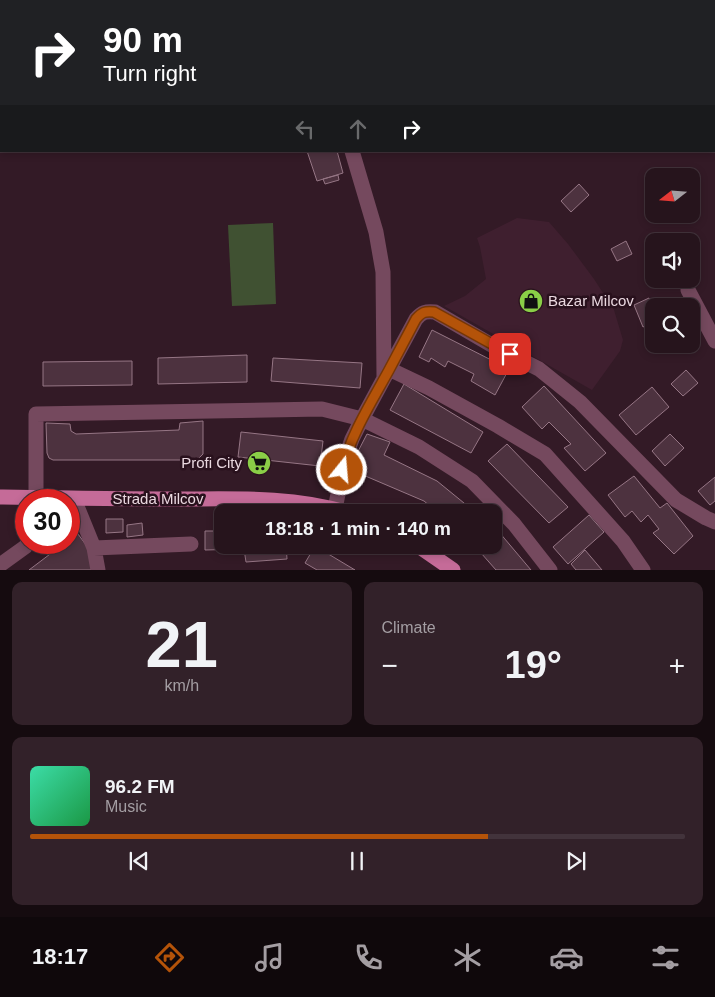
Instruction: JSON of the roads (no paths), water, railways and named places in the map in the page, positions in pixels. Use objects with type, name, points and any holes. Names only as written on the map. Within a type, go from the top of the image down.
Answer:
[{"type":"main road","name":"Strada Milcov","points":[[0,497],[15,498]]},
{"type":"main road","name":"Strada Milcov","points":[[80,499],[262,499],[304,504]]},
{"type":"main road","points":[[430,554],[453,570]]},
{"type":"street","points":[[352,152],[376,232],[383,272],[387,374]]},
{"type":"street","points":[[688,290],[715,341]]},
{"type":"street","points":[[341,504],[345,459],[352,439],[416,319],[421,313],[427,311],[434,312],[495,347],[539,369],[580,402],[676,500],[715,522]]},
{"type":"street","points":[[387,374],[446,398],[545,454],[623,541],[643,570]]},
{"type":"street","points":[[46,489],[36,414],[322,409],[362,419],[419,447],[472,481],[514,524],[550,570]]},
{"type":"street","points":[[80,514],[94,548],[98,570]]},
{"type":"street","points":[[94,548],[191,544]]},
{"type":"street","points":[[0,565],[15,554]]},
{"type":"place","name":"Bazar Milcov","points":[[531,301]]},
{"type":"place","name":"Profi City","points":[[259,463]]}]
